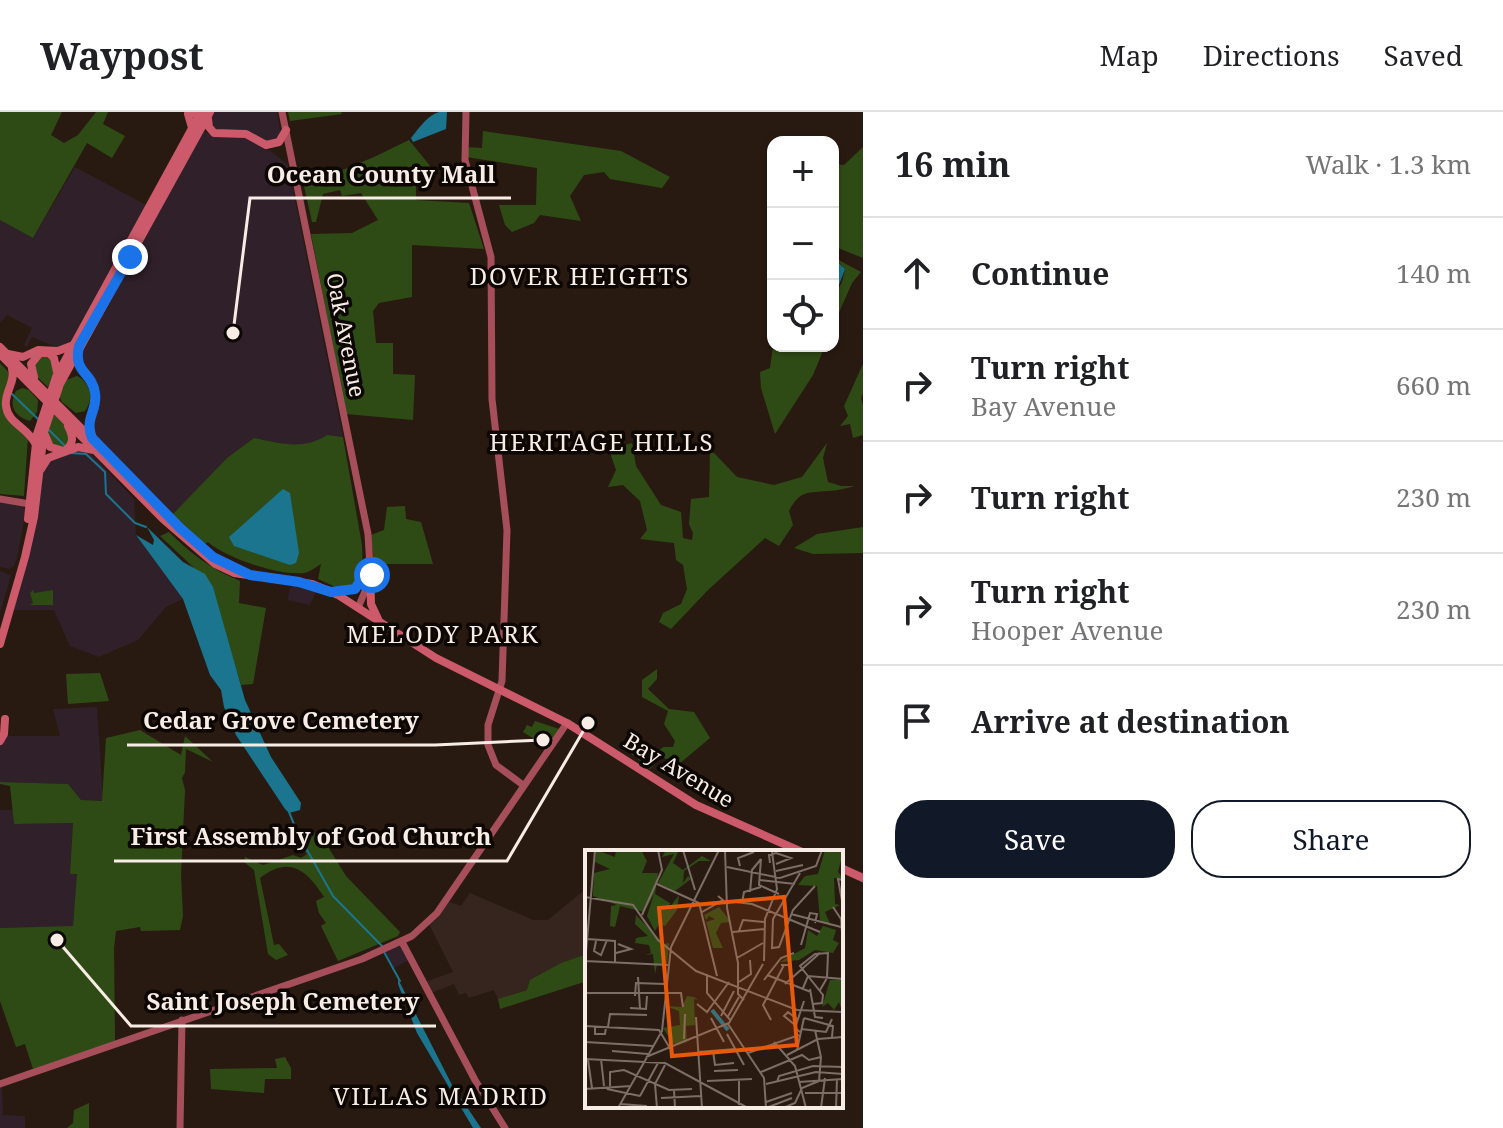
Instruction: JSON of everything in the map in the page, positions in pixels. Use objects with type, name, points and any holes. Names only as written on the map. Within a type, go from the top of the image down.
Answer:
[{"type":"main road","points":[[192,128],[186,113],[200,112]]},
{"type":"main road","points":[[0,624],[20,556],[30,504],[36,446],[58,380],[99,297],[200,112]]},
{"type":"main road","points":[[210,112],[209,127],[219,135],[246,134],[271,145],[279,142],[286,130]]},
{"type":"main road","points":[[4,354],[23,357],[38,350],[58,351],[76,346],[85,336],[210,112]]},
{"type":"main road","points":[[136,247],[135,241],[181,157],[187,138]]},
{"type":"main road","points":[[118,262],[130,257]]},
{"type":"main road","points":[[85,336],[85,330],[100,302],[99,297]]},
{"type":"main road","points":[[76,346],[77,364],[95,391],[95,404],[88,423],[92,438]]},
{"type":"main road","name":"Bay Avenue","points":[[0,347],[10,364],[36,386]]},
{"type":"main road","points":[[10,392],[22,386],[36,386],[31,364],[40,353],[49,353],[54,358],[58,380]]},
{"type":"main road","name":"Bay Avenue","points":[[4,354],[36,386],[45,415]]},
{"type":"main road","points":[[10,364],[14,377],[5,402],[8,412],[15,422],[30,433],[36,446]]},
{"type":"main road","points":[[58,380],[78,375],[84,378],[91,392],[91,404],[85,413],[76,415],[65,410]]},
{"type":"main road","points":[[10,392],[10,408],[15,417],[26,424],[45,415]]},
{"type":"main road","name":"Bay Avenue","points":[[45,415],[65,410],[206,557],[226,569],[299,582],[331,592],[436,658],[567,723],[696,805],[797,850]]},
{"type":"main road","points":[[45,415],[52,449],[68,450]]},
{"type":"main road","points":[[0,644],[25,557],[45,415]]},
{"type":"main road","name":"Bay Avenue","points":[[45,415],[66,421],[205,551],[241,572]]},
{"type":"main road","points":[[66,421],[73,435],[68,450]]},
{"type":"main road","points":[[66,421],[86,436],[138,489]]},
{"type":"main road","points":[[38,477],[47,459],[81,446],[96,451]]},
{"type":"main road","points":[[331,592],[355,589],[370,566]]},
{"type":"main road","points":[[370,566],[371,604],[379,622]]},
{"type":"main road","points":[[0,741],[4,734],[2,719]]},
{"type":"main road","points":[[843,869],[863,878]]},
{"type":"street","name":"Oak Avenue","points":[[282,112],[368,534],[370,566],[366,592],[356,607]]},
{"type":"street","points":[[466,112],[465,160],[491,257],[492,399],[507,530],[501,691],[488,725],[490,754],[496,765],[523,785]]},
{"type":"street","points":[[290,149],[300,158]]},
{"type":"street","points":[[0,499],[30,504]]},
{"type":"street","points":[[0,1084],[384,950],[418,932],[437,913],[567,723]]},
{"type":"street","points":[[402,942],[456,1045],[505,1128]]},
{"type":"street","points":[[180,1128],[182,1020]]},
{"type":"shaded area","points":[[212,112],[277,112],[281,136],[272,144],[249,133],[215,132],[209,118]]},
{"type":"shaded area","points":[[203,131],[218,137],[245,137],[288,165],[343,437],[327,435],[314,444],[295,446],[254,438],[227,458],[173,514],[92,433],[96,405],[78,356]]},
{"type":"shaded area","points":[[75,167],[146,205],[68,346],[59,348],[32,337],[27,347],[24,345],[32,328],[7,315],[0,323],[0,220],[33,238]]},
{"type":"shaded area","points":[[79,449],[90,452],[134,499],[136,535],[183,599],[166,607],[138,640],[99,657],[70,646],[54,610],[12,610],[42,469],[45,462]]},
{"type":"shaded area","points":[[0,502],[22,505],[26,510],[17,558],[10,569],[0,567]]},
{"type":"shaded area","points":[[0,571],[11,575],[1,610],[0,610]]},
{"type":"shaded area","points":[[293,585],[317,590],[310,605],[288,600]]},
{"type":"shaded area","points":[[97,707],[103,801],[81,800],[68,784],[0,782],[0,741],[5,736],[60,736],[53,709]]},
{"type":"shaded area","points":[[0,810],[13,810],[14,824],[73,823],[70,873],[77,874],[73,927],[0,928]]},
{"type":"shaded area","points":[[585,890],[585,955],[561,963],[527,990],[498,999],[494,990],[469,998],[466,993],[459,995],[454,984],[431,993],[425,982],[453,972],[429,924],[447,901],[461,906],[470,893],[533,920],[548,920]]},
{"type":"shaded area","points":[[400,945],[409,960],[394,968],[385,952]]},
{"type":"shaded area","points":[[2,1085],[3,1115],[25,1116],[25,1128],[0,1128]]},
{"type":"green space","points":[[0,112],[62,112],[51,135],[64,143],[78,135],[96,112],[108,112],[103,124],[125,136],[112,158],[87,143],[33,238],[0,220]]},
{"type":"green space","points":[[288,112],[341,112],[342,114],[290,121]]},
{"type":"green space","points":[[483,131],[621,151],[670,177],[662,188],[610,179],[604,172],[584,175],[570,196],[581,221],[540,215],[534,223],[512,232],[505,225],[499,205],[536,205],[537,168],[466,157],[465,147],[482,148]]},
{"type":"green space","points":[[409,140],[431,167],[429,183],[416,185],[416,200],[469,203],[484,249],[412,245],[412,297],[379,303],[373,311],[376,343],[393,343],[393,374],[415,375],[413,420],[346,414],[311,234],[352,233],[378,220],[361,193],[342,196],[340,190],[323,194],[316,222],[312,222],[304,186]]},
{"type":"green space","points":[[863,147],[863,258],[839,248],[839,165],[844,165]]},
{"type":"green space","points":[[839,260],[861,272],[852,283],[839,312],[839,287],[845,269]]},
{"type":"green space","points":[[772,352],[823,352],[813,375],[775,434],[761,388],[760,372],[770,368]]},
{"type":"green space","points":[[38,356],[52,357],[55,370],[48,387],[35,375],[32,366]]},
{"type":"green space","points":[[0,363],[11,375],[4,412],[10,423],[28,436],[24,496],[0,494]]},
{"type":"green space","points":[[863,364],[863,435],[853,438],[850,424],[840,426],[848,416],[844,406]]},
{"type":"green space","points":[[77,376],[88,387],[90,396],[85,411],[76,413],[59,396],[66,380]]},
{"type":"green space","points":[[22,388],[29,390],[38,400],[37,412],[30,421],[20,417],[13,406],[16,391]]},
{"type":"green space","points":[[54,414],[71,435],[66,447],[52,447],[47,434]]},
{"type":"green space","points":[[327,435],[343,437],[362,545],[363,576],[356,586],[338,588],[318,579],[321,564],[306,572],[293,573],[240,560],[208,542],[203,545],[173,514],[227,458],[254,438],[300,444]]},
{"type":"green space","points":[[632,443],[636,466],[661,505],[681,512],[683,538],[692,540],[689,524],[691,499],[709,497],[710,453],[714,453],[737,477],[774,485],[802,477],[827,443],[823,458],[828,482],[855,486],[801,496],[789,511],[793,525],[779,546],[765,538],[671,629],[659,622],[663,613],[681,604],[687,589],[683,565],[676,560],[674,543],[640,539],[647,530],[640,501],[623,485],[608,487],[616,470],[609,450]]},
{"type":"green space","points":[[405,506],[406,519],[421,522],[433,564],[374,564],[371,535],[384,530],[387,507]]},
{"type":"green space","points":[[863,527],[863,553],[813,554],[794,548],[817,534]]},
{"type":"green space","points":[[169,532],[202,560],[240,581],[239,603],[266,608],[253,684],[241,685],[209,582],[160,536]]},
{"type":"green space","points":[[33,590],[34,593],[53,590],[53,605],[30,605],[33,603],[30,593]]},
{"type":"green space","points":[[657,669],[657,679],[648,689],[669,709],[694,712],[710,738],[679,764],[662,757],[650,769],[629,752],[634,744],[651,758],[663,747],[673,747],[675,741],[664,724],[668,711],[642,697],[642,680]]},
{"type":"green space","points":[[100,673],[109,701],[68,704],[66,674]]},
{"type":"green space","points":[[535,721],[559,729],[547,747],[523,732],[527,725],[532,727]]},
{"type":"green space","points":[[140,730],[181,755],[185,736],[213,762],[186,749],[182,778],[185,790],[181,875],[183,916],[180,930],[141,931],[140,927],[116,931],[115,1041],[33,1069],[25,1044],[16,1047],[0,1001],[0,928],[73,926],[77,874],[70,874],[73,823],[14,824],[10,786],[0,782],[68,784],[81,800],[102,801],[106,738]]},
{"type":"green space","points":[[311,833],[320,834],[346,876],[400,932],[398,936],[338,961],[321,926],[326,923],[316,901],[324,897],[304,873],[280,867],[260,878],[274,945],[279,944],[288,955],[276,960],[268,954],[254,870],[244,862],[245,857],[263,865],[293,855],[301,858],[307,854],[296,840]]},
{"type":"green space","points":[[585,955],[585,982],[500,1009],[498,999],[527,990],[530,980],[561,963]]},
{"type":"green space","points":[[285,1057],[291,1068],[291,1079],[265,1079],[264,1093],[211,1089],[210,1069],[277,1068],[275,1059]]},
{"type":"green space","points":[[89,1103],[89,1128],[67,1128],[73,1123],[74,1110]]},
{"type":"water","points":[[439,112],[447,112],[446,129],[413,142],[411,138],[420,126]]},
{"type":"water","points":[[839,264],[845,269],[839,285]]},
{"type":"water","points":[[283,489],[290,493],[299,553],[296,563],[290,565],[234,546],[229,537]]},
{"type":"water","points":[[147,527],[183,562],[205,574],[213,587],[245,700],[271,757],[301,803],[300,810],[289,813],[285,809],[236,735],[224,707],[221,690],[210,675],[183,599],[136,535],[153,545],[154,540]]},
{"type":"water","points":[[398,979],[452,1085],[481,1128],[473,1128],[417,1033]]},
{"type":"waterway","points":[[12,394],[39,420]]},
{"type":"waterway","points":[[49,430],[64,445]]},
{"type":"waterway","points":[[71,453],[86,454],[105,472],[106,494],[135,523],[146,527]]},
{"type":"waterway","points":[[289,812],[333,896],[382,946]]},
{"type":"waterway","points":[[384,952],[400,981]]},
{"type":"place","name":"Ocean County Mall","points":[[233,333]]},
{"type":"place","name":"First Assembly of God Church","points":[[588,723]]},
{"type":"place","name":"Cedar Grove Cemetery","points":[[543,740]]},
{"type":"place","name":"Saint Joseph Cemetery","points":[[57,940]]},
{"type":"district","name":"DOVER HEIGHTS","points":[[580,277]]},
{"type":"district","name":"HERITAGE HILLS","points":[[602,443]]},
{"type":"district","name":"MELODY PARK","points":[[443,635]]},
{"type":"district","name":"VILLAS MADRID","points":[[441,1097]]},
{"type":"route","points":[[130,257],[79,346],[77,364],[93,384],[96,398],[88,423],[92,438],[205,551],[241,572],[312,584],[331,592],[355,589],[370,566],[372,575]]}]
